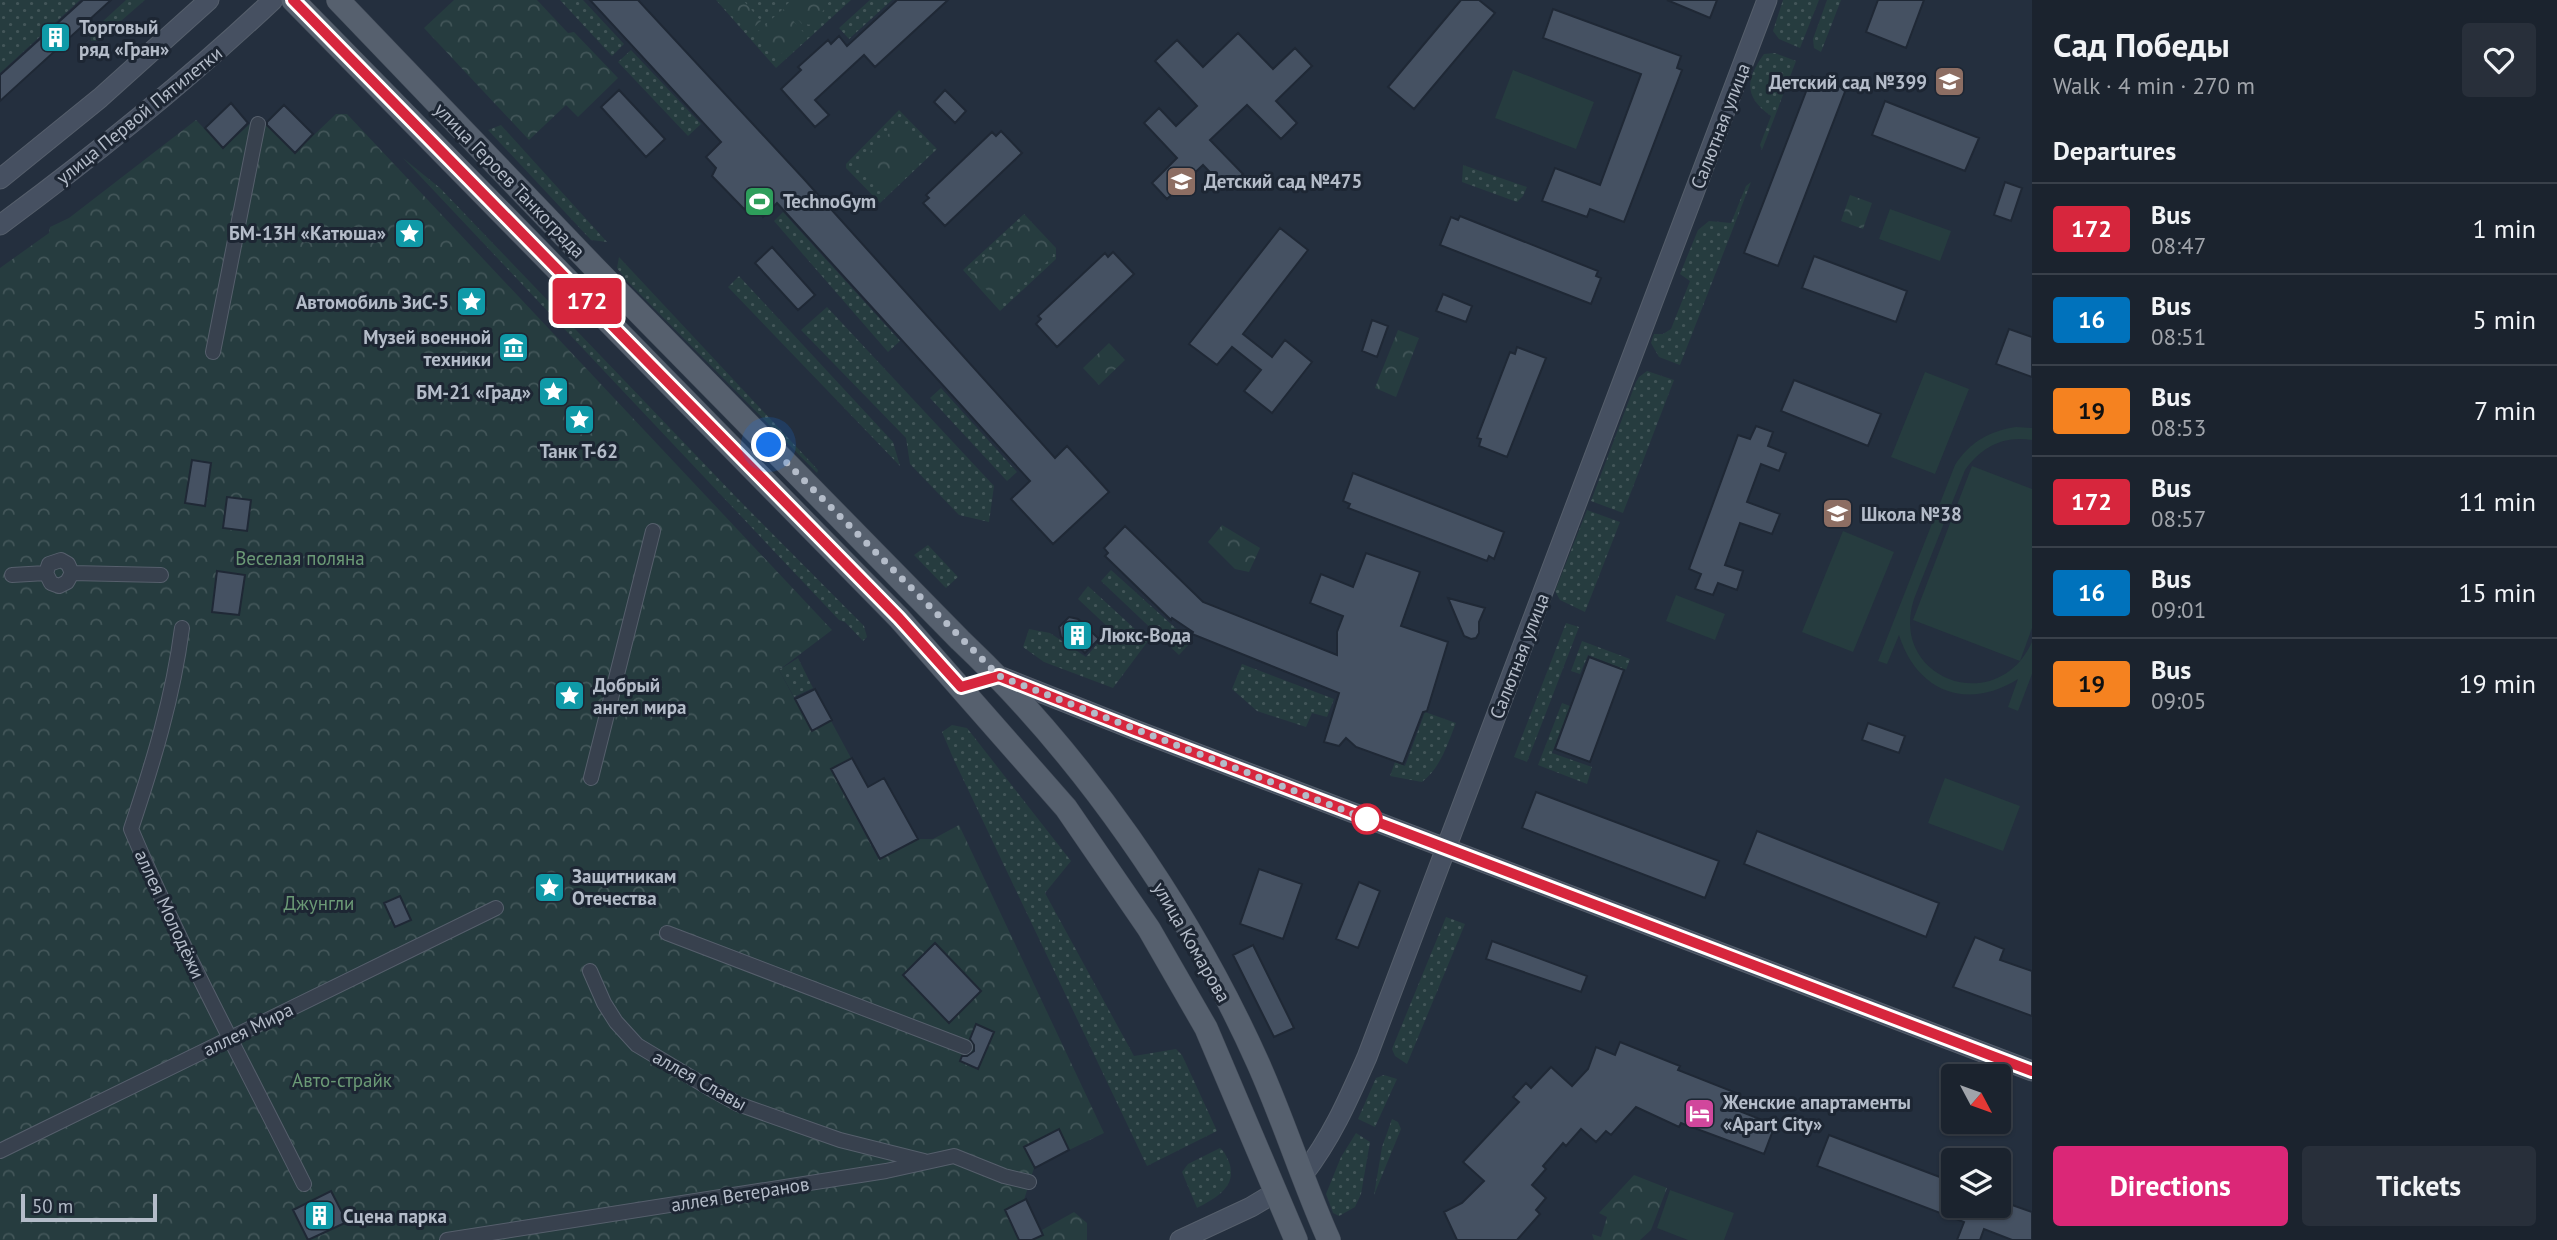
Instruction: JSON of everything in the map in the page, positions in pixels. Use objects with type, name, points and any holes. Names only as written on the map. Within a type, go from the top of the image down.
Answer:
[{"type":"main road","name":"улица Первой Пятилетки","points":[[0,179],[100,98],[209,0]]},
{"type":"main road","name":"улица Первой Пятилетки","points":[[0,225],[71,173],[211,57],[272,0]]},
{"type":"main road","name":"улица Героев Танкограда","points":[[293,0],[899,618],[961,687]]},
{"type":"main road","name":"улица Героев Танкограда","points":[[338,0],[593,266],[951,631],[999,676],[2032,1071]]},
{"type":"main road","name":"Салютная улица","points":[[1181,1240],[1251,1207],[1303,1175],[1342,1116],[1367,1057],[1767,0]]},
{"type":"main road","points":[[961,687],[999,676]]},
{"type":"main road","name":"улица Комарова","points":[[999,676],[1091,786],[1165,891],[1214,975],[1257,1060],[1329,1240]]},
{"type":"main road","name":"улица Комарова","points":[[961,687],[1066,808],[1149,929],[1206,1028],[1296,1240]]},
{"type":"street","points":[[213,352],[258,124]]},
{"type":"street","points":[[591,778],[653,531]]},
{"type":"street","points":[[12,575],[46,573],[48,581],[59,586],[67,582],[72,573],[161,575]]},
{"type":"street","name":"аллея Молодёжи","points":[[182,628],[160,740],[131,829],[148,870],[303,1184]]},
{"type":"street","name":"аллея Мира","points":[[0,1151],[496,908]]},
{"type":"street","points":[[667,933],[965,1047]]},
{"type":"street","name":"аллея Славы","points":[[590,971],[615,1022],[637,1045],[709,1088],[738,1104],[840,1140],[929,1163]]},
{"type":"street","name":"аллея Ветеранов","points":[[447,1240],[886,1171],[954,1156],[1004,1176],[1030,1182]]},
{"type":"green space","points":[[0,0],[80,0],[0,73]]},
{"type":"green space","points":[[126,0],[145,0],[98,41],[91,41],[90,33]]},
{"type":"green space","points":[[454,0],[537,0],[568,33],[574,32],[618,78],[578,117],[566,105],[529,140],[424,28]]},
{"type":"green space","points":[[560,0],[583,0],[624,44],[612,56]]},
{"type":"green space","points":[[716,0],[851,0],[776,68]]},
{"type":"green space","points":[[723,0],[743,0],[761,21],[750,31]]},
{"type":"green space","points":[[792,0],[830,0],[814,25],[802,24],[785,6]]},
{"type":"green space","points":[[870,0],[892,0],[849,39],[839,28]]},
{"type":"green space","points":[[1783,0],[1819,0],[1800,48],[1779,39],[1773,31]]},
{"type":"green space","points":[[1827,0],[1841,0],[1821,52],[1814,48],[1813,39]]},
{"type":"green space","points":[[783,9],[804,33],[776,59],[754,35]]},
{"type":"green space","points":[[631,50],[701,124],[688,136],[618,62]]},
{"type":"green space","points":[[1775,53],[1796,61],[1762,150],[1760,145],[1771,116],[1752,95],[1751,80],[1764,54]]},
{"type":"green space","points":[[1513,70],[1594,102],[1576,149],[1495,118]]},
{"type":"green space","points":[[899,110],[937,149],[880,203],[846,168],[846,164]]},
{"type":"green space","points":[[336,114],[347,114],[832,630],[779,670],[812,731],[831,721],[851,758],[831,770],[879,860],[918,839],[933,839],[959,825],[1104,1133],[1069,1150],[1058,1129],[1024,1146],[1034,1168],[1024,1200],[1005,1210],[1019,1240],[0,1240],[0,268],[49,233],[50,227],[69,218],[196,120],[223,148],[250,124],[266,124],[295,153]]},
{"type":"green space","points":[[899,124],[925,151],[884,191],[858,163]]},
{"type":"green space","points":[[501,125],[607,242],[591,240],[488,130]]},
{"type":"green space","points":[[403,158],[440,188],[737,498],[864,626],[867,637],[863,641],[845,622],[839,620]]},
{"type":"green space","points":[[1463,165],[1527,187],[1517,202],[1462,182]]},
{"type":"green space","points":[[1751,182],[1680,365],[1659,357],[1651,343],[1654,334],[1663,334],[1671,329],[1690,281],[1680,274],[1698,230],[1709,221],[1731,223],[1746,186]]},
{"type":"green space","points":[[1850,195],[1872,203],[1863,229],[1841,221]]},
{"type":"green space","points":[[1890,209],[1951,231],[1940,261],[1879,239]]},
{"type":"green space","points":[[783,212],[900,341],[888,352],[774,221]]},
{"type":"green space","points":[[1024,214],[1056,248],[1056,259],[1000,311],[963,270]]},
{"type":"green space","points":[[1024,219],[1053,250],[1053,256],[1001,305],[969,271]]},
{"type":"green space","points":[[619,257],[818,470],[817,473],[627,281],[617,268]]},
{"type":"green space","points":[[739,276],[893,442],[900,466],[728,287]]},
{"type":"green space","points":[[827,307],[994,486],[989,522],[959,515],[910,464],[906,438],[801,330]]},
{"type":"green space","points":[[1398,330],[1419,338],[1396,397],[1375,388]]},
{"type":"green space","points":[[1109,343],[1125,360],[1099,385],[1083,368]]},
{"type":"green space","points":[[1647,371],[1674,380],[1623,513],[1591,501],[1636,382]]},
{"type":"green space","points":[[1925,372],[1969,389],[1935,474],[1891,457]]},
{"type":"green space","points":[[941,388],[1017,472],[1007,481],[930,398]]},
{"type":"green space","points":[[2016,427],[2032,428],[2032,440],[2012,439],[1994,444],[1978,455],[1965,470],[1914,599],[1910,627],[1917,650],[1931,668],[1950,679],[1972,683],[1995,679],[2016,666],[2032,642],[2032,674],[2018,711],[2008,707],[2018,679],[1999,689],[1980,694],[1946,690],[1931,682],[1918,670],[1907,655],[1899,635],[1887,664],[1878,661],[1955,465],[1967,450],[1981,439],[1997,431]]},
{"type":"green space","points":[[1972,466],[2032,489],[2032,628],[2020,661],[1913,620]]},
{"type":"green space","points":[[1587,510],[1620,522],[1585,612],[1560,600],[1555,591]]},
{"type":"green space","points":[[1222,525],[1260,548],[1249,572],[1235,569],[1208,542]]},
{"type":"green space","points":[[1843,531],[1894,552],[1853,652],[1802,632]]},
{"type":"green space","points":[[928,545],[958,577],[946,588],[914,555]]},
{"type":"green space","points":[[1111,570],[1191,642],[1179,655],[1101,581]]},
{"type":"green space","points":[[1088,586],[1148,641],[1113,688],[1044,662],[1023,647],[1029,629],[1050,633],[1086,657],[1110,629],[1078,599]]},
{"type":"green space","points":[[1676,595],[1725,614],[1715,640],[1666,621]]},
{"type":"green space","points":[[1566,623],[1579,627],[1527,762],[1514,757]]},
{"type":"green space","points":[[1582,641],[1630,659],[1626,670],[1588,655],[1580,674],[1571,671]]},
{"type":"green space","points":[[798,658],[813,688],[794,697],[779,670]]},
{"type":"green space","points":[[1242,664],[1334,699],[1327,717],[1312,713],[1306,727],[1257,711],[1232,689]]},
{"type":"green space","points":[[1562,703],[1570,706],[1552,753],[1592,767],[1587,784],[1538,765]]},
{"type":"green space","points":[[1425,712],[1456,723],[1439,763],[1422,782],[1390,776],[1395,762],[1405,766]]},
{"type":"green space","points":[[952,725],[967,728],[1071,861],[1045,893],[1134,1056],[1176,1049],[1182,1055],[1217,1131],[1147,1166],[954,760],[942,732]]},
{"type":"green space","points":[[1945,778],[2020,806],[2003,851],[1928,823]]},
{"type":"green space","points":[[1446,917],[1465,924],[1407,1064],[1395,1056],[1392,1049]]},
{"type":"green space","points":[[1384,1075],[1397,1079],[1375,1127],[1358,1119],[1376,1078]]},
{"type":"green space","points":[[1392,1119],[1398,1122],[1401,1129],[1374,1195],[1382,1147]]},
{"type":"green space","points":[[1356,1133],[1370,1142],[1361,1194],[1355,1207],[1339,1216],[1333,1213],[1326,1194],[1341,1157]]},
{"type":"green space","points":[[1220,1148],[1231,1171],[1228,1185],[1197,1208],[1182,1172],[1188,1164]]},
{"type":"green space","points":[[1634,1175],[1667,1188],[1651,1230],[1640,1240],[1594,1240],[1592,1234],[1601,1237],[1607,1217],[1599,1213]]},
{"type":"green space","points":[[1670,1190],[1734,1213],[1724,1240],[1688,1240],[1657,1228]]},
{"type":"green space","points":[[1074,1212],[1087,1223],[1087,1240],[1033,1240],[1043,1235],[1042,1230]]},
{"type":"building","name":"Торговый ряд «Гран»","points":[[83,0],[111,0],[0,101],[0,75]]},
{"type":"building","points":[[590,0],[638,0],[803,178],[1055,458],[1067,446],[1109,492],[1053,544],[1011,499],[1030,481],[777,203],[763,217],[755,204],[744,209],[712,176],[716,168],[706,157],[721,142]]},
{"type":"building","points":[[897,0],[948,0],[875,67],[864,55],[815,100],[829,115],[815,127],[781,89],[801,70],[798,67],[828,40],[831,44],[839,36],[847,46]]},
{"type":"building","points":[[1461,0],[1479,0],[1495,13],[1414,109],[1388,87]]},
{"type":"building","points":[[1667,0],[1717,0],[1710,18]]},
{"type":"building","points":[[1878,0],[1924,0],[1906,48],[1866,32]]},
{"type":"building","points":[[1553,9],[1681,56],[1677,68],[1682,70],[1624,222],[1590,209],[1587,217],[1542,201],[1555,168],[1600,185],[1641,74],[1543,38]]},
{"type":"building","points":[[1238,33],[1273,69],[1295,48],[1312,66],[1276,101],[1297,123],[1281,139],[1247,105],[1210,140],[1243,174],[1227,190],[1203,165],[1167,199],[1152,183],[1177,158],[1144,123],[1159,108],[1176,126],[1197,106],[1155,61],[1177,40],[1203,67]]},
{"type":"building","points":[[1812,76],[1846,89],[1778,266],[1744,253]]},
{"type":"building","points":[[619,90],[665,139],[646,157],[601,107]]},
{"type":"building","points":[[945,90],[966,111],[955,123],[934,102]]},
{"type":"building","points":[[1885,101],[1979,138],[1965,171],[1872,135]]},
{"type":"building","points":[[231,103],[248,123],[223,148],[205,128]]},
{"type":"building","points":[[284,105],[313,134],[295,153],[267,125]]},
{"type":"building","points":[[1001,131],[1022,153],[945,226],[923,203],[929,198],[926,195],[992,132],[996,136]]},
{"type":"building","points":[[2005,182],[2022,188],[2011,221],[1994,215]]},
{"type":"building","points":[[1460,216],[1598,271],[1596,276],[1601,278],[1591,304],[1440,245],[1451,217],[1458,220]]},
{"type":"building","points":[[1280,228],[1308,250],[1243,334],[1272,357],[1285,340],[1312,362],[1272,413],[1244,391],[1261,370],[1232,347],[1217,365],[1189,344]]},
{"type":"building","points":[[772,247],[815,295],[798,310],[755,263]]},
{"type":"building","points":[[1113,252],[1134,274],[1057,347],[1036,324],[1041,319],[1038,316],[1105,253],[1108,257]]},
{"type":"building","points":[[1814,256],[1907,291],[1896,322],[1802,288]]},
{"type":"building","points":[[1443,294],[1472,306],[1466,322],[1436,311]]},
{"type":"building","points":[[1372,320],[1388,326],[1377,357],[1362,351]]},
{"type":"building","points":[[2009,329],[2032,337],[2032,377],[1996,364]]},
{"type":"building","points":[[1517,347],[1546,358],[1507,457],[1479,446],[1481,439],[1477,438],[1510,352],[1515,354]]},
{"type":"building","points":[[1794,380],[1881,414],[1868,446],[1781,411]]},
{"type":"building","points":[[1756,426],[1773,432],[1768,446],[1786,453],[1779,471],[1761,464],[1747,502],[1780,514],[1772,534],[1740,523],[1725,565],[1743,571],[1737,590],[1718,583],[1713,595],[1695,589],[1701,574],[1689,569],[1738,435],[1750,439]]},
{"type":"building","points":[[192,460],[211,463],[205,506],[185,503]]},
{"type":"building","points":[[1353,473],[1504,532],[1494,559],[1489,556],[1487,561],[1348,508],[1350,504],[1343,501]]},
{"type":"building","points":[[227,497],[251,500],[247,531],[223,528]]},
{"type":"building","points":[[1125,526],[1203,602],[1337,655],[1337,632],[1343,616],[1310,603],[1321,574],[1353,587],[1366,553],[1420,572],[1401,626],[1448,642],[1427,711],[1423,712],[1403,764],[1356,747],[1346,738],[1339,746],[1324,742],[1339,693],[1192,634],[1193,632],[1172,618],[1171,620],[1105,556],[1108,553],[1104,548]]},
{"type":"building","points":[[217,571],[245,575],[239,615],[212,612]]},
{"type":"building","points":[[1448,598],[1485,608],[1476,638],[1464,636]]},
{"type":"building","name":"Люкс-Вода","points":[[1069,617],[1078,619],[1099,639],[1085,653],[1074,643],[1061,637],[1059,627]]},
{"type":"building","points":[[1589,657],[1624,670],[1590,762],[1555,749]]},
{"type":"building","points":[[815,689],[832,720],[812,731],[795,699]]},
{"type":"building","points":[[1868,723],[1905,736],[1899,753],[1862,740]]},
{"type":"building","points":[[852,758],[868,787],[884,778],[918,839],[880,859],[831,769]]},
{"type":"building","points":[[1536,792],[1719,861],[1705,898],[1522,828]]},
{"type":"building","points":[[1757,831],[1939,903],[1926,937],[1744,864]]},
{"type":"building","points":[[1259,869],[1302,884],[1283,939],[1240,924]]},
{"type":"building","points":[[1359,882],[1380,891],[1358,948],[1336,939]]},
{"type":"building","points":[[400,896],[411,920],[395,927],[384,903]]},
{"type":"building","points":[[1975,937],[2004,949],[2000,960],[2032,971],[2032,1016],[1953,987]]},
{"type":"building","points":[[1492,941],[1587,976],[1581,992],[1486,959]]},
{"type":"building","points":[[935,943],[981,991],[949,1023],[903,975]]},
{"type":"building","points":[[1253,945],[1294,1028],[1274,1037],[1233,955]]},
{"type":"building","points":[[976,1024],[994,1032],[978,1069],[960,1061],[962,1056],[974,1051],[970,1039]]},
{"type":"building","points":[[1620,1042],[1680,1066],[1678,1070],[1739,1094],[1734,1109],[1775,1125],[1764,1154],[1681,1123],[1679,1127],[1636,1107],[1611,1135],[1606,1131],[1596,1142],[1581,1129],[1566,1146],[1563,1143],[1543,1166],[1546,1169],[1532,1185],[1546,1198],[1536,1210],[1540,1214],[1517,1240],[1457,1240],[1444,1212],[1462,1203],[1484,1181],[1463,1162],[1519,1102],[1513,1097],[1526,1083],[1531,1088],[1551,1067],[1572,1086],[1588,1069],[1596,1047],[1615,1055]]},
{"type":"building","points":[[1059,1129],[1069,1150],[1035,1168],[1024,1147]]},
{"type":"building","points":[[1829,1135],[1941,1177],[1941,1213],[1817,1166]]},
{"type":"building","name":"Сцена парка","points":[[331,1191],[347,1222],[308,1240],[293,1210]]},
{"type":"building","points":[[1026,1199],[1043,1235],[1032,1240],[1019,1240],[1005,1210]]},
{"type":"building","points":[[2011,1205],[2032,1212],[2032,1240],[2012,1240],[1984,1229],[1980,1240],[1957,1240],[1964,1222],[1954,1218],[2011,1218]]},
{"type":"bus line","name":"172","points":[[293,0],[899,618],[961,687],[999,676],[2032,1071]]},
{"type":"place","name":"Торговый ряд «Гран»","points":[[56,38]]},
{"type":"place","name":"Детский сад №399","points":[[1950,82]]},
{"type":"place","name":"Детский сад №475","points":[[1181,181]]},
{"type":"place","name":"TechnoGym","points":[[760,201]]},
{"type":"place","name":"БМ-13Н «Катюша»","points":[[409,233]]},
{"type":"place","name":"Автомобиль ЗиС-5","points":[[472,302]]},
{"type":"place","name":"Музей военной техники","points":[[514,348]]},
{"type":"place","name":"БМ-21 «Град»","points":[[554,392]]},
{"type":"place","name":"Танк Т-62","points":[[579,420]]},
{"type":"place","name":"Школа №38","points":[[1838,514]]},
{"type":"place","name":"Люкс-Вода","points":[[1077,635]]},
{"type":"place","name":"Добрый ангел мира","points":[[570,696]]},
{"type":"place","name":"Защитникам Отечества","points":[[549,887]]},
{"type":"place","name":"Женские апартаменты «Apart City»","points":[[1700,1113]]},
{"type":"place","name":"Сцена парка","points":[[320,1216]]},
{"type":"route","points":[[769,445],[960,640],[999,676],[1369,820],[1367,819]]},
{"type":"park label","name":"Веселая поляна","points":[[300,558]]},
{"type":"park label","name":"Джунгли","points":[[319,903]]},
{"type":"park label","name":"Авто-страйк","points":[[342,1080]]}]
